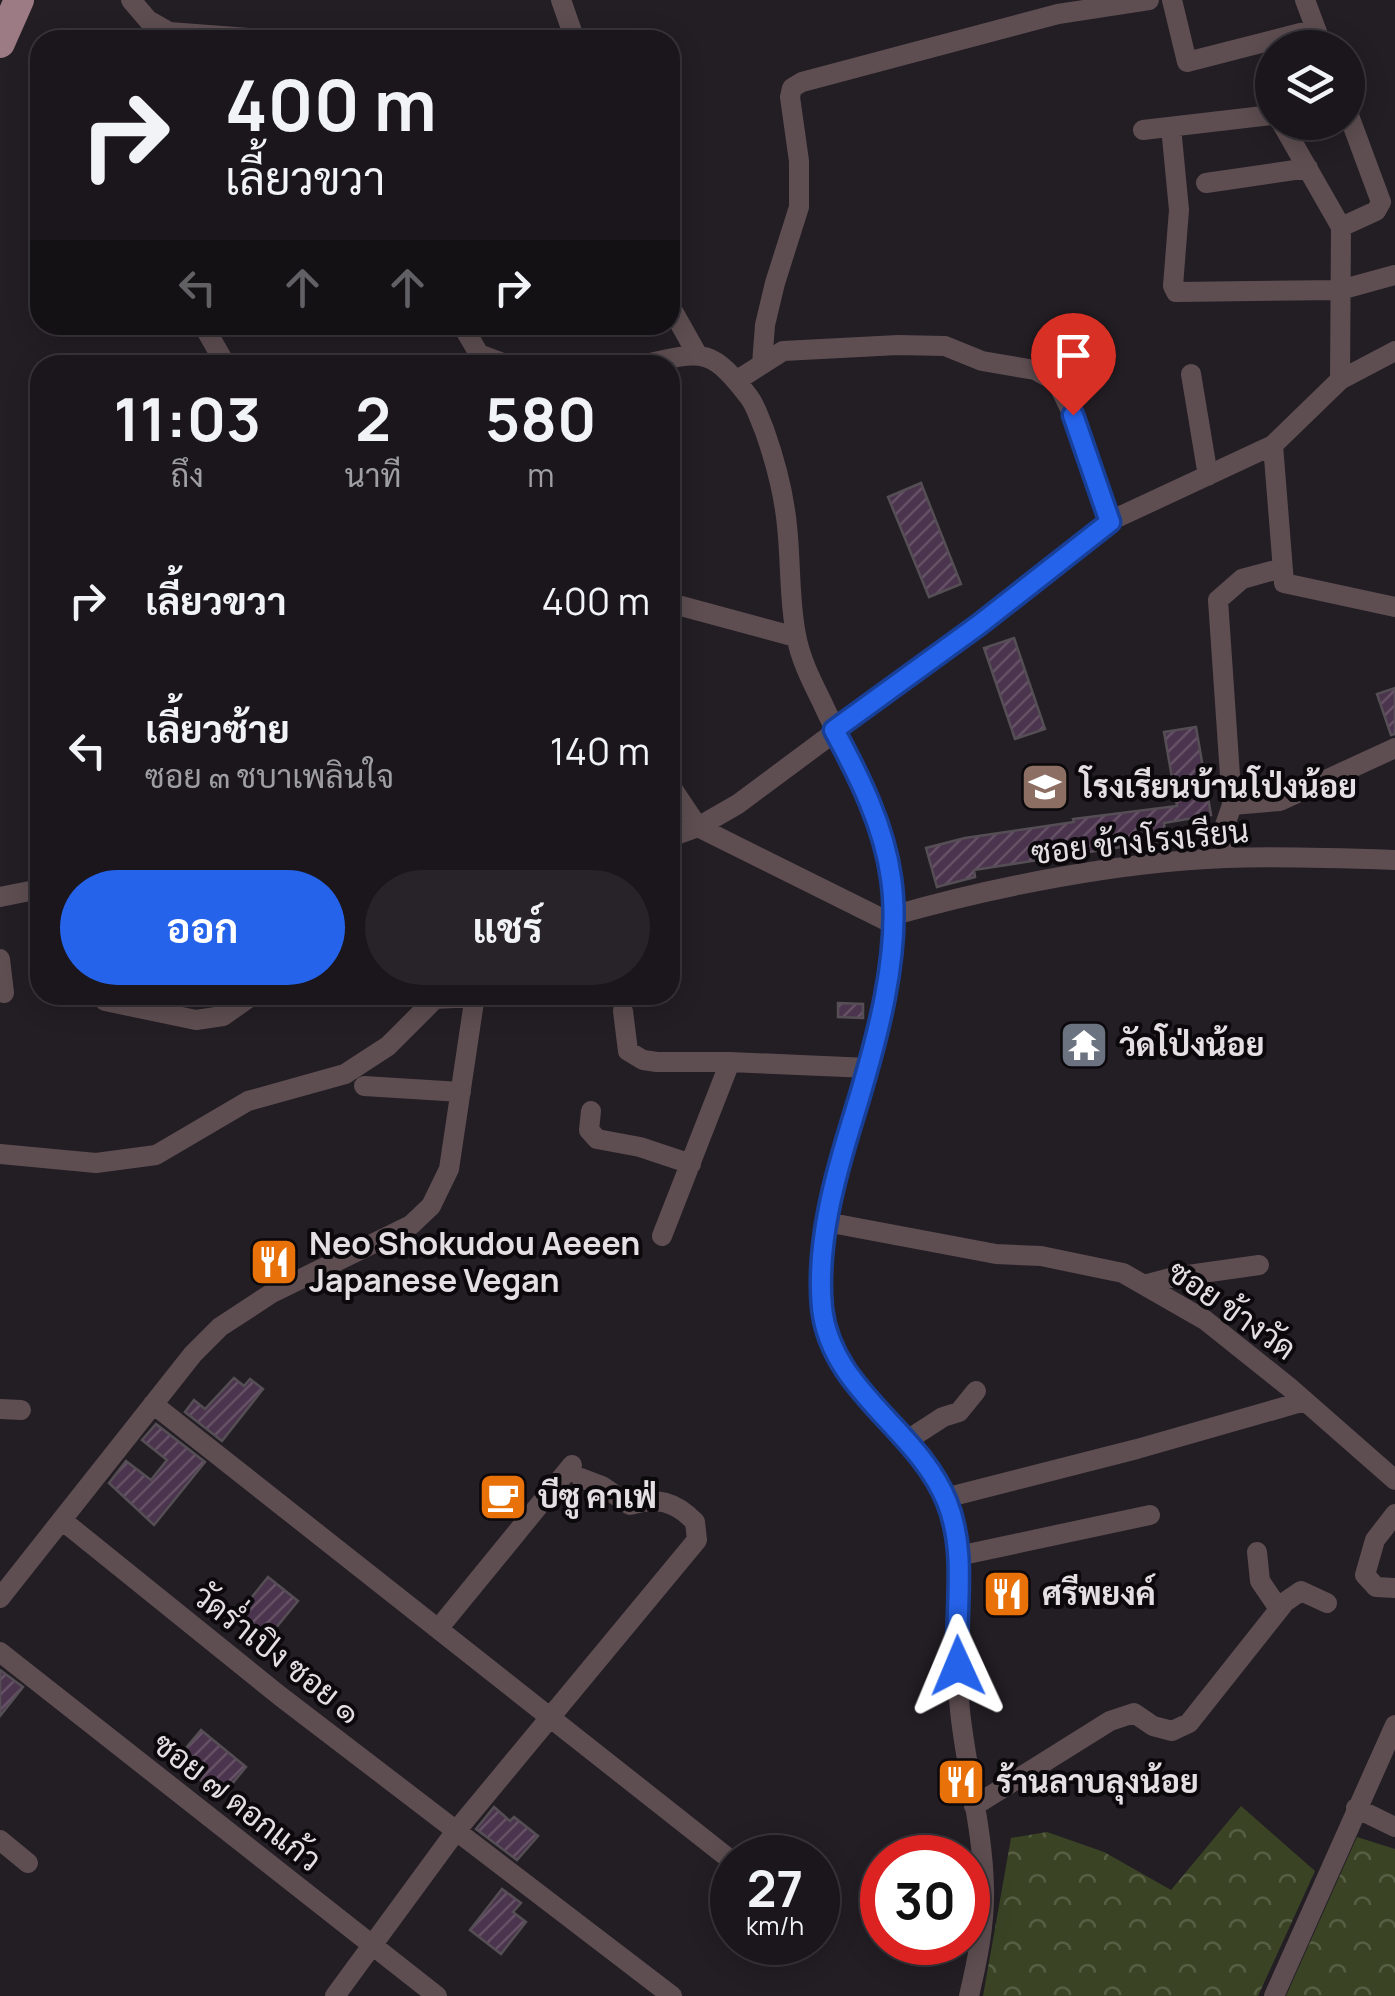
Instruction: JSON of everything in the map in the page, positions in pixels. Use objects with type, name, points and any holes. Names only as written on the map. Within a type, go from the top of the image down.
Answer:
[{"type":"main road","points":[[0,42],[19,0]]},
{"type":"street","points":[[132,0],[160,30]]},
{"type":"street","points":[[562,0],[572,30]]},
{"type":"street","points":[[1172,0],[1186,62],[1255,50]]},
{"type":"street","points":[[1305,0],[1317,30]]},
{"type":"street","points":[[762,364],[765,325],[799,207],[792,88],[1056,7],[1135,1]]},
{"type":"street","points":[[1143,130],[1255,118]]},
{"type":"street","points":[[1171,127],[1178,210],[1173,286],[1176,292],[1340,290],[1395,275]]},
{"type":"street","points":[[1292,140],[1341,226],[1340,380]]},
{"type":"street","points":[[1341,226],[1376,211],[1381,202],[1358,140]]},
{"type":"street","points":[[1206,184],[1308,168]]},
{"type":"street","points":[[680,324],[697,354]]},
{"type":"street","points":[[736,381],[783,351],[898,345],[945,346],[982,361],[1035,370],[1057,382],[1073,415],[1110,522]]},
{"type":"street","points":[[680,833],[738,804],[1110,522],[1273,445],[1340,380],[1395,351]]},
{"type":"street","points":[[680,357],[697,354],[712,357],[753,401],[773,455],[787,526],[796,637],[807,671],[878,822],[891,878],[891,956],[868,1068],[826,1222],[822,1307],[829,1336],[851,1379],[906,1440],[945,1498],[956,1528],[956,1639],[962,1723],[984,1890],[977,1962],[969,1996]]},
{"type":"street","points":[[1191,374],[1208,476]]},
{"type":"street","points":[[1273,445],[1284,583],[1395,607]]},
{"type":"street","points":[[1224,858],[1224,825],[1232,805],[1218,600],[1242,579],[1282,568]]},
{"type":"street","points":[[680,606],[796,637]]},
{"type":"street","points":[[1232,805],[1280,801],[1395,748]]},
{"type":"street","points":[[680,800],[698,827],[894,919]]},
{"type":"street","name":"ซอย ข้างโรงเรียน","points":[[894,919],[970,893],[1123,869],[1224,858],[1395,860]]},
{"type":"street","points":[[0,896],[30,891]]},
{"type":"street","points":[[0,960],[4,993]]},
{"type":"street","points":[[124,1005],[196,1020],[222,1006]]},
{"type":"street","points":[[0,1154],[96,1163],[156,1155],[248,1101],[345,1074],[388,1046],[429,1005]]},
{"type":"street","points":[[0,1598],[193,1354],[220,1328],[272,1293],[412,1224],[431,1206],[449,1169],[474,1005]]},
{"type":"street","points":[[623,1011],[628,1051],[643,1060],[868,1068]]},
{"type":"street","points":[[662,1236],[730,1062]]},
{"type":"street","points":[[364,1086],[461,1092]]},
{"type":"street","points":[[590,1110],[589,1130],[596,1139],[640,1147],[690,1164]]},
{"type":"street","name":"ซอย ข้างวัด","points":[[826,1222],[1123,1273],[1205,1320],[1395,1480]]},
{"type":"street","points":[[1144,1285],[1174,1277],[1259,1266]]},
{"type":"street","points":[[906,1440],[943,1417],[959,1412],[976,1391]]},
{"type":"street","points":[[945,1498],[1305,1401]]},
{"type":"street","points":[[153,1404],[710,1844]]},
{"type":"street","points":[[334,1996],[456,1832],[697,1540],[695,1522],[669,1502],[651,1500],[630,1505],[576,1471],[438,1629]]},
{"type":"street","points":[[1395,1514],[1375,1540],[1365,1575],[1376,1587],[1395,1588]]},
{"type":"street","points":[[958,1556],[1150,1515]]},
{"type":"street","name":"วัดร่ำเปิง ซอย ๑","points":[[63,1521],[280,1696],[672,1996]]},
{"type":"street","points":[[1257,1552],[1260,1581],[1279,1610]]},
{"type":"street","points":[[974,1806],[1110,1721],[1134,1713],[1152,1726],[1172,1731],[1189,1723],[1279,1610],[1301,1591],[1327,1602]]},
{"type":"street","name":"ซอย ๗ ดอกแก้ว","points":[[0,1652],[437,1996]]},
{"type":"street","points":[[1274,1996],[1395,1724]]},
{"type":"street","points":[[1356,1808],[1395,1827]]},
{"type":"street","points":[[0,1840],[28,1863]]},
{"type":"green space","points":[[1241,1806],[1315,1871],[1258,1996],[983,1996],[1011,1838],[1047,1832],[1104,1852],[1171,1890]]},
{"type":"green space","points":[[1357,1837],[1395,1849],[1395,1996],[1286,1996]]},
{"type":"building","points":[[921,483],[961,584],[929,597],[888,497]]},
{"type":"building","points":[[1014,638],[1045,729],[1015,739],[984,648]]},
{"type":"building","points":[[1395,688],[1395,734],[1391,735],[1377,694]]},
{"type":"building","points":[[1196,727],[1211,815],[1164,823],[1166,840],[974,870],[975,877],[937,887],[926,848],[965,838],[1074,822],[1073,819],[1177,806],[1164,732]]},
{"type":"building","points":[[838,1003],[863,1004],[863,1018],[838,1017]]},
{"type":"building","points":[[234,1378],[244,1386],[250,1379],[263,1389],[222,1441],[185,1412],[194,1400],[205,1409]]},
{"type":"building","points":[[156,1424],[205,1462],[154,1525],[109,1483],[126,1461],[151,1480],[167,1460],[142,1440]]},
{"type":"building","points":[[268,1577],[298,1601],[265,1641],[235,1618]]},
{"type":"building","points":[[0,1670],[23,1687],[0,1716]]},
{"type":"building","points":[[201,1730],[246,1767],[221,1797],[176,1760]]},
{"type":"building","points":[[494,1807],[538,1836],[517,1860],[476,1829]]},
{"type":"building","points":[[502,1889],[521,1903],[513,1912],[526,1922],[501,1954],[470,1930]]},
{"type":"place","name":"โรงเรียนบ้านโป่งน้อย","points":[[1045,787]]},
{"type":"place","name":"วัดโป่งน้อย","points":[[1084,1045]]},
{"type":"place","name":"Neo Shokudou Aeeen Japanese Vegan","points":[[274,1262]]},
{"type":"place","name":"บีซู คาเฟ่","points":[[503,1497]]},
{"type":"place","name":"ศรีพยงค์","points":[[1007,1594]]},
{"type":"place","name":"ร้านลาบลุงน้อย","points":[[961,1782]]},
{"type":"route","points":[[958,1666],[960,1580],[956,1528],[945,1498],[906,1440],[851,1379],[829,1336],[822,1307],[826,1222],[868,1068],[891,956],[894,915],[891,878],[878,822],[834,730],[980,624],[1110,522],[1073,415]]}]
